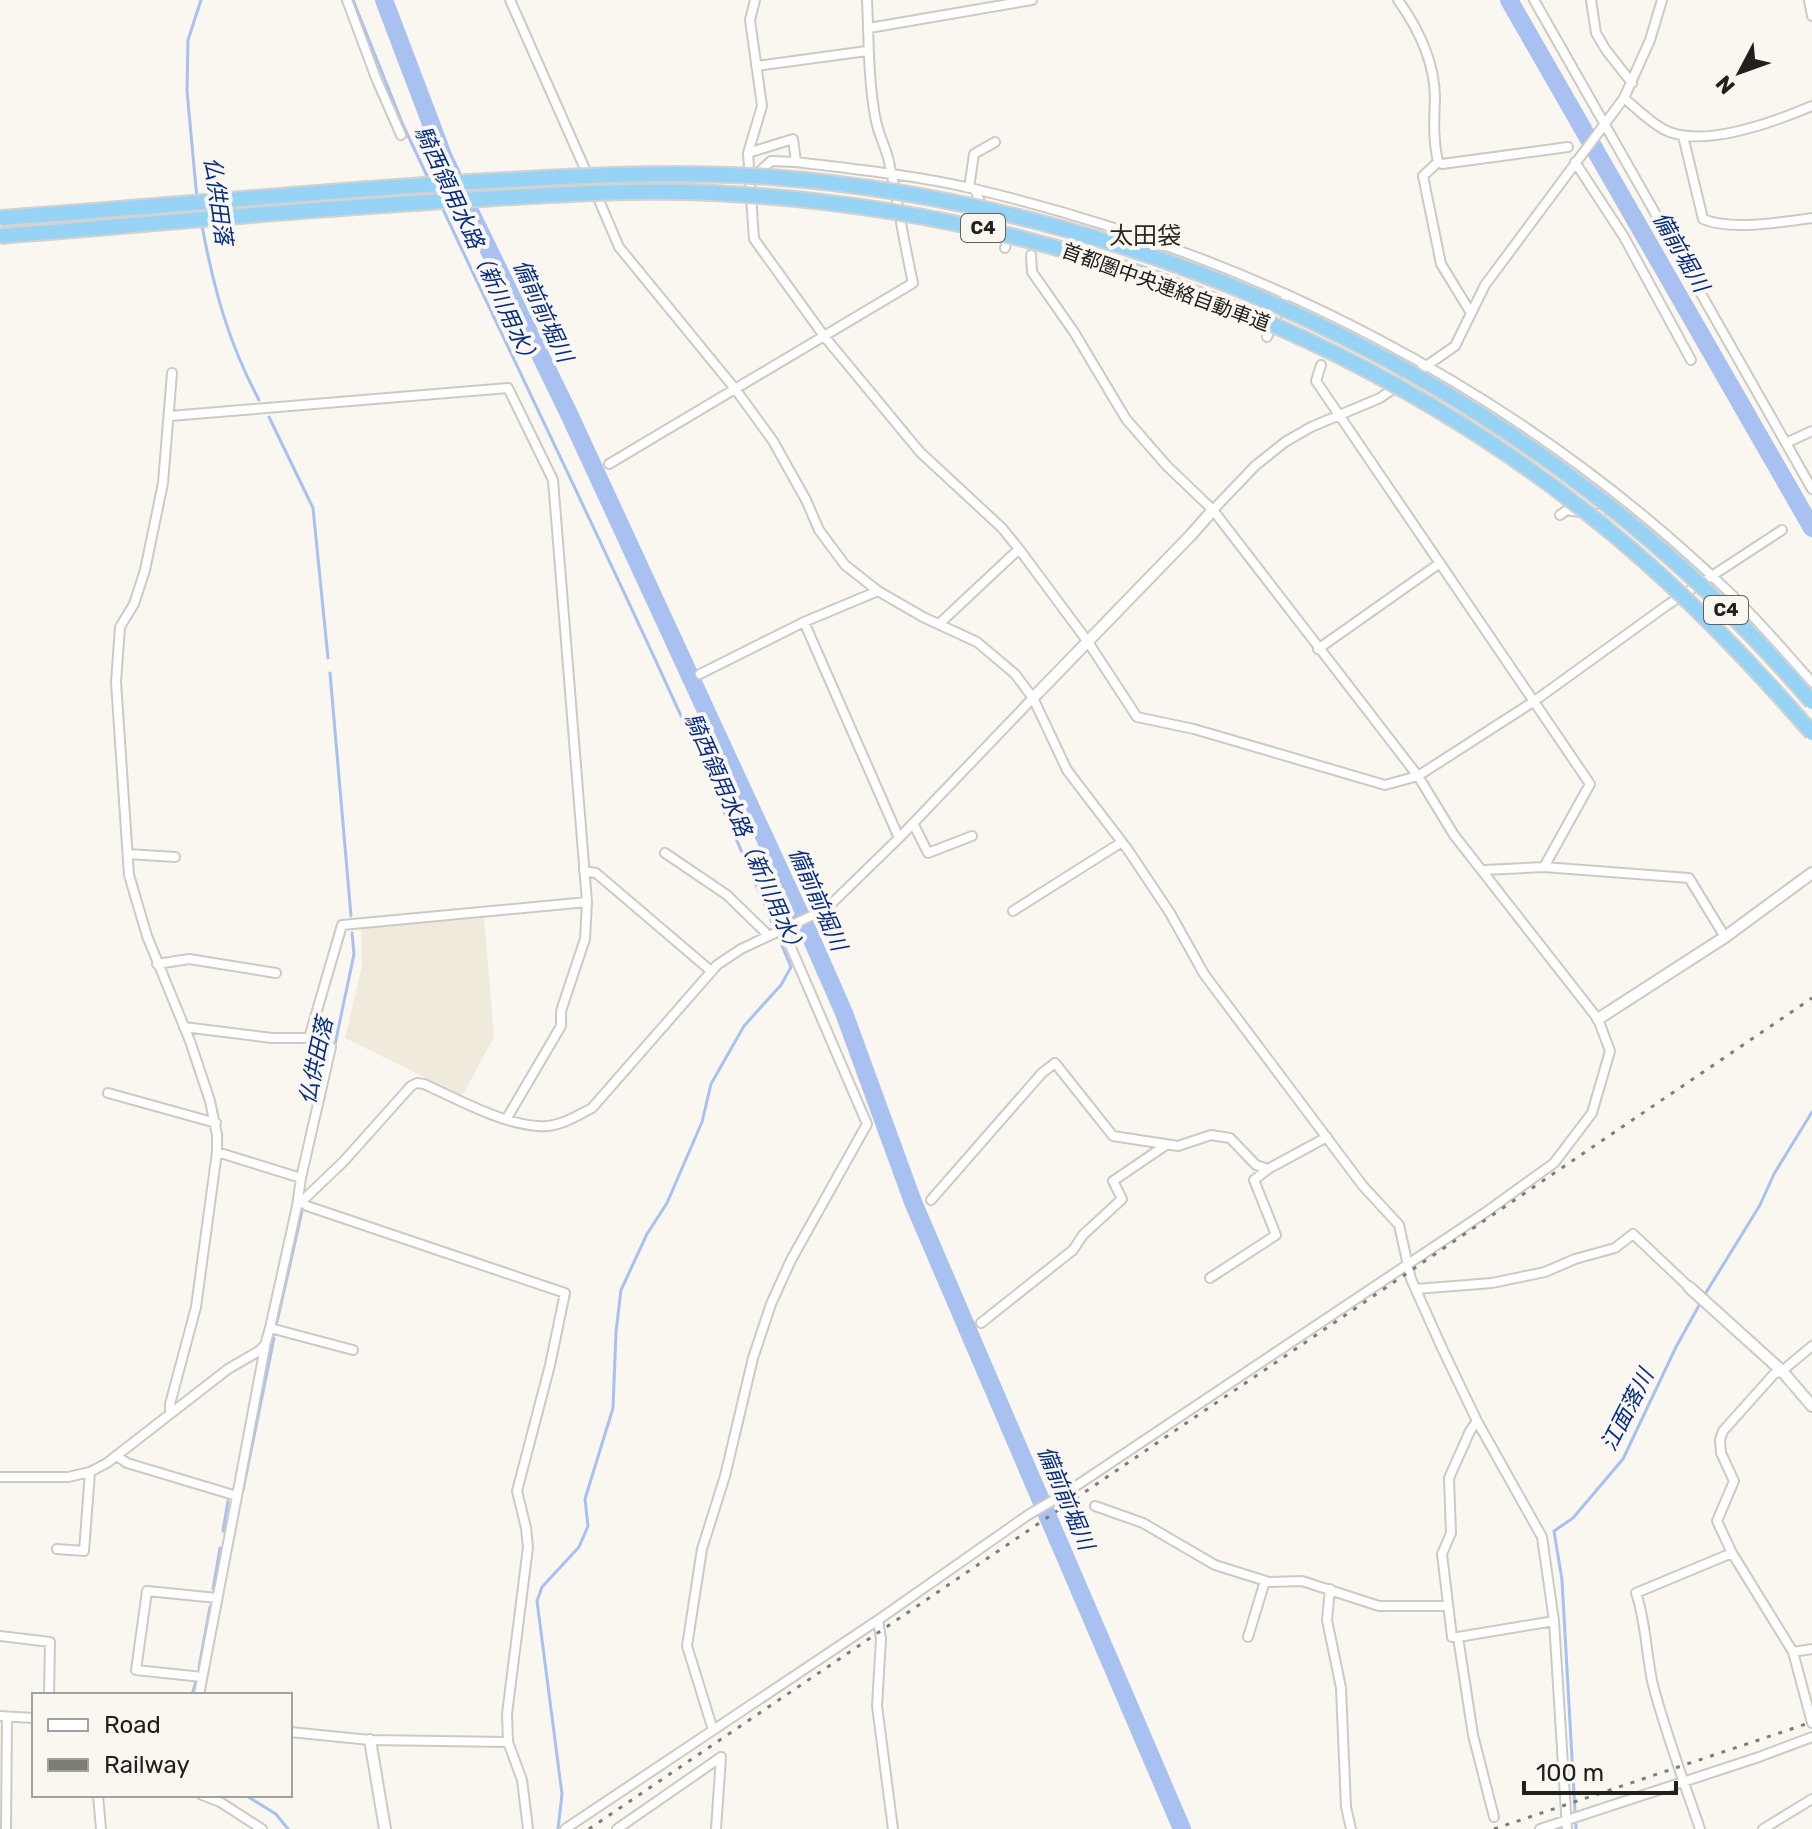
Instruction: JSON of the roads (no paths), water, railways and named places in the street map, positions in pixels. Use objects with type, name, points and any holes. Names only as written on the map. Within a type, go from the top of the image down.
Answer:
[{"type":"highway","name":"首都圏中央連絡自動車道","points":[[0,218],[567,176],[710,175],[836,184],[977,208],[1058,228],[1140,252],[1323,325],[1481,415],[1591,494],[1683,570],[1760,645],[1812,702]]},
{"type":"highway","name":"首都圏中央連絡自動車道","points":[[0,236],[350,206],[638,192],[709,193],[834,203],[981,228],[1053,246],[1129,269],[1287,333],[1385,381],[1472,432],[1579,507],[1665,580],[1769,682],[1812,733]]},
{"type":"street","points":[[347,0],[401,135]]},
{"type":"street","points":[[510,0],[619,247],[736,390],[773,441],[819,530],[845,565],[878,591],[977,642],[1015,674],[1033,698],[1067,770],[1122,842],[1170,913],[1204,974],[1363,1186],[1399,1225],[1411,1279],[1477,1421],[1542,1537],[1554,1621],[1567,1824]]},
{"type":"street","points":[[755,0],[750,20],[762,106],[748,153],[754,239],[824,336],[920,452],[1002,528],[1019,549],[1088,642],[1137,717],[1194,729],[1385,785],[1418,776],[1533,702],[1666,606],[1782,530]]},
{"type":"street","points":[[609,464],[913,283],[891,174],[875,117],[867,51],[867,0]]},
{"type":"street","points":[[869,28],[1032,0]]},
{"type":"street","points":[[1398,0],[1413,22],[1426,52],[1435,96],[1433,125],[1438,162]]},
{"type":"street","points":[[1534,0],[1812,489]]},
{"type":"street","points":[[1591,0],[1596,33],[1632,83]]},
{"type":"street","points":[[300,1204],[417,1083],[507,1118],[540,1127],[568,1121],[592,1108],[711,971],[741,949],[826,909],[899,838],[1255,466],[1285,442],[1380,398],[1455,346],[1485,285],[1624,98],[1650,40],[1662,0]]},
{"type":"street","points":[[1809,0],[1812,16]]},
{"type":"street","points":[[756,66],[867,51]]},
{"type":"street","points":[[1624,98],[1662,129],[1683,136],[1748,130],[1812,106]]},
{"type":"street","points":[[1683,136],[1703,219],[1713,223],[1749,224],[1812,218]]},
{"type":"street","points":[[748,153],[793,139],[796,162]]},
{"type":"street","points":[[995,142],[974,154],[972,188],[983,210],[1007,239],[1005,248]]},
{"type":"street","points":[[1438,162],[1442,164],[1568,147]]},
{"type":"street","points":[[750,179],[771,161],[796,162],[972,188],[1156,240],[1358,327],[1516,419],[1617,495],[1712,576],[1812,682]]},
{"type":"street","points":[[1438,162],[1423,176],[1431,202],[1438,252],[1441,264],[1471,313]]},
{"type":"street","points":[[1575,162],[1624,237],[1691,360]]},
{"type":"street","points":[[565,1829],[1554,1163],[1592,1113],[1610,1051],[1598,1019],[1454,835],[1418,776],[1213,510],[1167,466],[1126,419],[1074,332],[1032,272],[1031,255]]},
{"type":"street","points":[[1267,337],[1286,294]]},
{"type":"street","points":[[1321,365],[1316,381],[1590,784],[1544,867]]},
{"type":"street","points":[[170,1413],[196,1307],[217,1152],[216,1123],[184,1027],[157,964],[129,875],[116,682],[120,627],[134,604],[145,570],[163,483],[172,373]]},
{"type":"street","points":[[170,416],[508,388],[553,480],[587,902],[585,939],[561,1011],[561,1026],[507,1118]]},
{"type":"street","points":[[1786,443],[1812,431]]},
{"type":"street","points":[[1560,515],[1567,510],[1599,515],[1617,495]]},
{"type":"street","points":[[939,624],[1019,549]]},
{"type":"street","points":[[1318,649],[1440,563]]},
{"type":"street","points":[[700,674],[804,622],[878,591]]},
{"type":"street","points":[[804,622],[899,838]]},
{"type":"street","points":[[913,823],[928,853],[972,836]]},
{"type":"street","points":[[1013,911],[1122,842]]},
{"type":"street","points":[[665,853],[727,895],[769,936]]},
{"type":"street","points":[[128,854],[175,857]]},
{"type":"street","points":[[1484,870],[1544,867],[1689,878],[1725,937]]},
{"type":"street","points":[[584,871],[596,873],[711,971]]},
{"type":"street","points":[[1598,1019],[1725,937],[1812,873]]},
{"type":"street","points":[[309,1038],[342,925],[587,902]]},
{"type":"street","points":[[713,1730],[687,1646],[702,1549],[725,1476],[753,1358],[771,1304],[791,1260],[867,1124],[783,929]]},
{"type":"street","points":[[157,964],[189,959],[276,973]]},
{"type":"street","points":[[184,1027],[272,1038],[309,1038],[331,1047],[301,1178],[300,1204],[265,1345],[199,1693]]},
{"type":"street","points":[[931,1200],[1042,1073],[1055,1063],[1113,1136],[1178,1146],[1211,1135],[1230,1138],[1256,1165],[1268,1169]]},
{"type":"street","points":[[108,1093],[216,1123]]},
{"type":"street","points":[[1210,1278],[1276,1235],[1254,1180],[1327,1137]]},
{"type":"street","points":[[981,1323],[1073,1250],[1083,1235],[1122,1199],[1113,1181],[1166,1144]]},
{"type":"street","points":[[217,1152],[301,1178]]},
{"type":"street","points":[[300,1204],[565,1293],[517,1491],[528,1547],[507,1714],[508,1742],[522,1780],[528,1829]]},
{"type":"street","points":[[1416,1289],[1492,1283],[1545,1272],[1575,1259],[1615,1248],[1633,1234],[1782,1371],[1812,1406]]},
{"type":"street","points":[[270,1328],[353,1350]]},
{"type":"street","points":[[0,1477],[59,1477],[90,1472],[117,1456],[242,1359],[265,1345]]},
{"type":"street","points":[[1812,1346],[1774,1374],[1723,1431],[1721,1453],[1734,1481],[1717,1521],[1732,1553],[1793,1652],[1812,1723]]},
{"type":"street","points":[[1477,1421],[1449,1478],[1451,1533],[1442,1554],[1452,1637],[1554,1621]]},
{"type":"street","points":[[117,1456],[127,1463],[237,1496]]},
{"type":"street","points":[[57,1549],[84,1551],[90,1472]]},
{"type":"street","points":[[1095,1506],[1143,1523],[1215,1565],[1265,1581],[1302,1581],[1379,1606],[1447,1606]]},
{"type":"street","points":[[1700,1829],[1654,1686],[1643,1633],[1643,1611],[1636,1593],[1732,1553]]},
{"type":"street","points":[[1248,1637],[1265,1581]]},
{"type":"street","points":[[1330,1589],[1327,1620],[1341,1688],[1346,1807],[1351,1829]]},
{"type":"street","points":[[202,1677],[136,1670],[147,1591],[217,1598]]},
{"type":"street","points":[[878,1620],[881,1639],[877,1706],[893,1829]]},
{"type":"street","points":[[0,1636],[50,1642],[49,1693]]},
{"type":"street","points":[[1458,1637],[1473,1735],[1494,1817]]},
{"type":"street","points":[[1793,1652],[1812,1649]]},
{"type":"street","points":[[6,1829],[3,1716],[32,1718]]},
{"type":"street","points":[[292,1732],[370,1740],[508,1742]]},
{"type":"street","points":[[1540,1829],[1567,1824],[1812,1737]]},
{"type":"street","points":[[370,1740],[385,1829]]},
{"type":"street","points":[[617,1829],[721,1757],[716,1829]]},
{"type":"street","points":[[98,1797],[101,1829]]},
{"type":"street","points":[[207,1797],[262,1829]]},
{"type":"street","points":[[1763,1829],[1812,1799]]},
{"type":"waterway","name":"仏供田落","points":[[197,199],[187,91],[188,40],[201,0]]},
{"type":"waterway","name":"騎西領用水路（新川用水）","points":[[353,0],[403,125],[428,178]]},
{"type":"waterway","name":"備前前堀川","points":[[384,0],[444,158],[569,414],[844,1013],[913,1202],[1182,1829]]},
{"type":"waterway","name":"備前堀川","points":[[1509,0],[1812,528]]},
{"type":"waterway","name":"騎西領用水路（新川用水）","points":[[442,207],[665,680],[791,967],[781,985],[744,1026],[711,1084],[702,1122],[667,1203],[647,1234],[621,1290],[613,1408],[585,1499],[588,1526],[579,1547],[542,1587],[537,1601],[562,1794],[558,1829]]},
{"type":"waterway","name":"仏供田落","points":[[202,226],[223,315],[259,400]]},
{"type":"waterway","name":"仏供田落","points":[[269,417],[313,508],[328,658]]},
{"type":"waterway","name":"仏供田落","points":[[330,673],[351,916]]},
{"type":"waterway","name":"仏供田落","points":[[322,1106],[354,954],[352,933]]},
{"type":"waterway","name":"江面落川","points":[[1576,1829],[1562,1580],[1554,1531],[1573,1518],[1623,1459],[1676,1347],[1812,1112]]},
{"type":"waterway","name":"仏供田落","points":[[277,1322],[302,1211]]},
{"type":"waterway","name":"仏供田落","points":[[243,1490],[274,1338]]},
{"type":"waterway","name":"仏供田落","points":[[223,1531],[228,1501]]},
{"type":"waterway","name":"仏供田落","points":[[213,1589],[220,1548]]},
{"type":"waterway","name":"仏供田落","points":[[199,1667],[210,1607]]},
{"type":"waterway","name":"仏供田落","points":[[193,1693],[196,1681]]},
{"type":"waterway","name":"仏供田落","points":[[248,1797],[276,1814],[288,1829]]},
{"type":"railway","points":[[589,1829],[1812,998]]},
{"type":"railway","points":[[1494,1829],[1812,1722]]},
{"type":"district","name":"太田袋","points":[[1145,236]]}]
